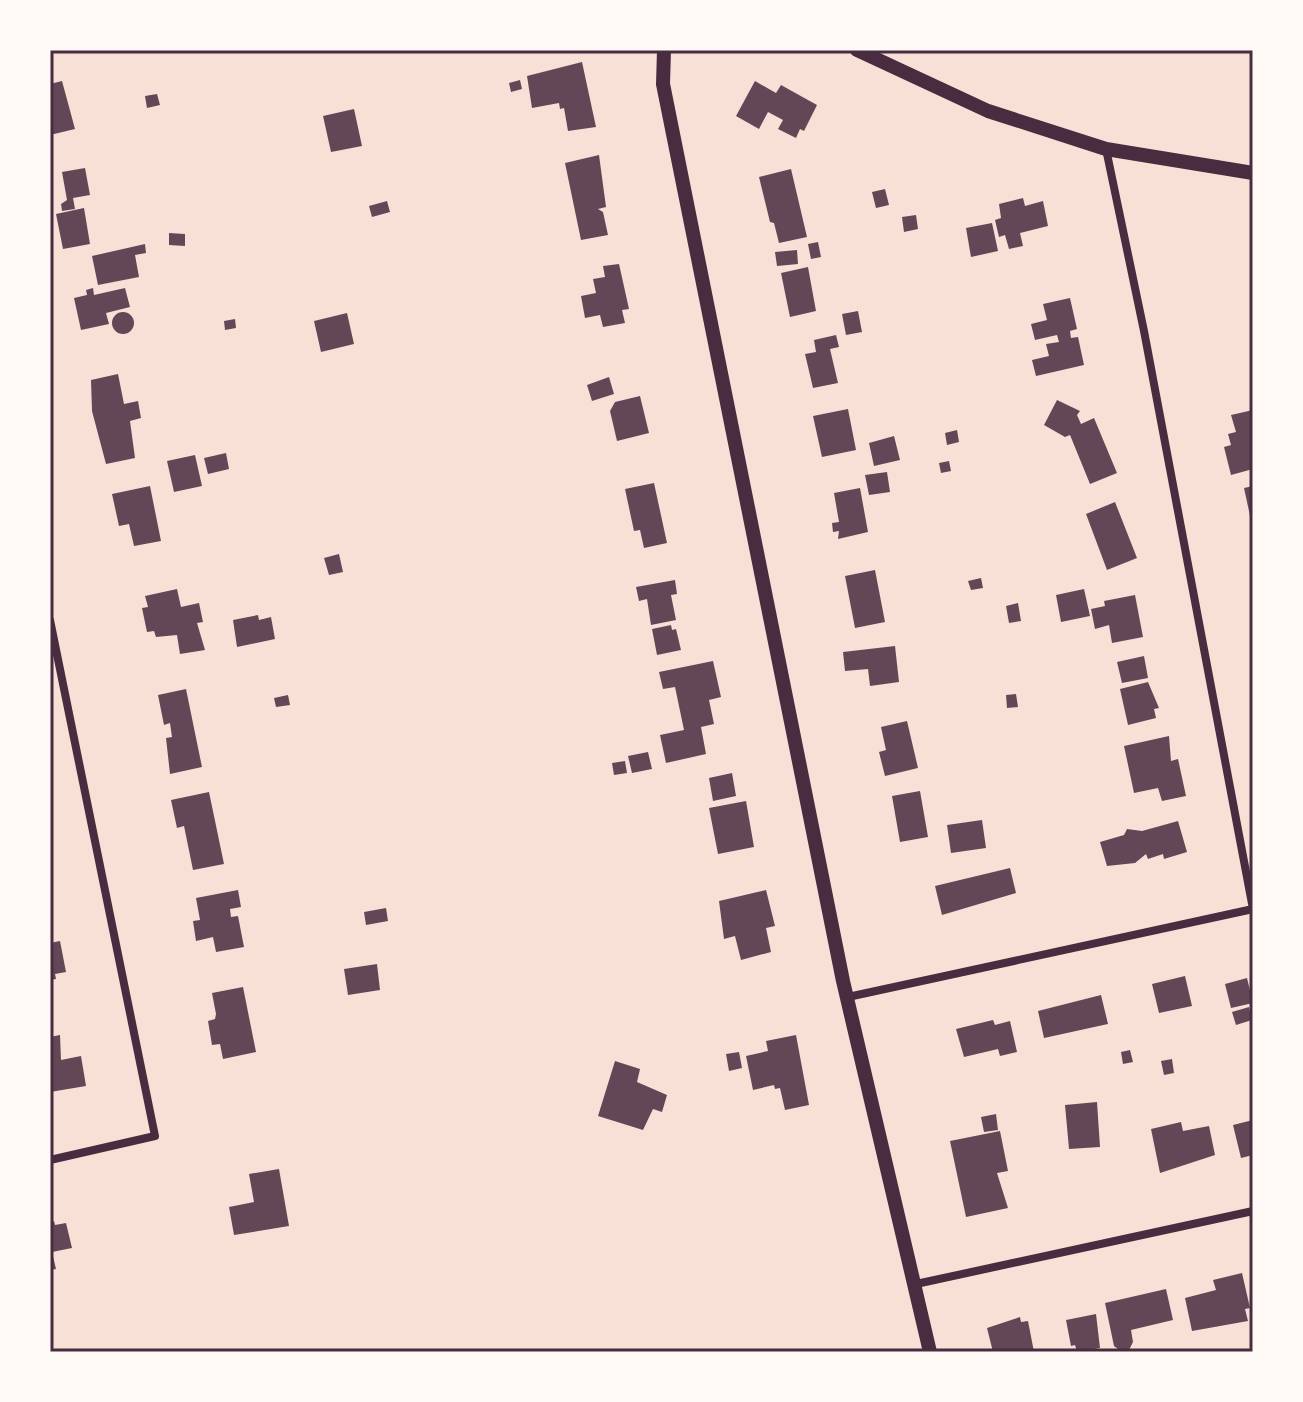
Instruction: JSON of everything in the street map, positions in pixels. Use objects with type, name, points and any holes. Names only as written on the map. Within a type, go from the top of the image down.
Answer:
[{"type":"street","points":[[664,50],[663,84],[848,997],[930,1352]]},
{"type":"street","points":[[857,50],[988,111],[1106,149],[1253,173]]},
{"type":"street","points":[[848,997],[1253,909],[1144,331],[1106,149]]},
{"type":"street","points":[[50,620],[155,1136],[50,1160]]},
{"type":"street","points":[[916,1284],[1253,1211]]},
{"type":"building","points":[[582,62],[596,127],[568,131],[564,108],[560,109],[559,103],[532,108],[527,76]]},
{"type":"building","points":[[520,80],[522,89],[511,92],[509,83]]},
{"type":"building","points":[[62,81],[75,129],[50,135],[50,84]]},
{"type":"building","points":[[755,81],[776,93],[781,85],[817,105],[804,131],[800,129],[796,138],[778,129],[783,120],[768,112],[759,129],[736,116]]},
{"type":"building","points":[[157,94],[160,105],[147,108],[145,96]]},
{"type":"building","points":[[354,109],[362,146],[331,152],[323,116]]},
{"type":"building","points":[[599,155],[606,207],[598,209],[603,212],[608,235],[581,240],[565,163]]},
{"type":"building","points":[[85,168],[90,195],[73,198],[75,209],[62,211],[61,204],[67,200],[62,172]]},
{"type":"building","points":[[791,169],[807,237],[779,243],[774,223],[770,222],[759,177]]},
{"type":"building","points":[[885,189],[889,205],[876,208],[872,192]]},
{"type":"building","points":[[1023,198],[1025,206],[1043,201],[1048,226],[1020,233],[1023,246],[1009,249],[1005,235],[999,237],[995,220],[1001,218],[999,204]]},
{"type":"building","points":[[387,201],[390,212],[372,217],[369,206]]},
{"type":"building","points":[[84,208],[90,244],[63,249],[56,214]]},
{"type":"building","points":[[916,215],[918,229],[904,232],[902,217]]},
{"type":"building","points":[[992,223],[998,251],[971,257],[966,228]]},
{"type":"building","points":[[169,233],[185,234],[185,246],[169,245]]},
{"type":"building","points":[[818,242],[821,257],[811,259],[808,244]]},
{"type":"building","points":[[145,244],[146,253],[135,255],[139,277],[98,285],[92,256]]},
{"type":"building","points":[[797,250],[798,264],[777,266],[775,252]]},
{"type":"building","points":[[619,264],[629,309],[622,310],[625,323],[603,327],[600,315],[585,318],[581,296],[596,293],[593,279],[605,277],[603,266]]},
{"type":"building","points":[[808,267],[816,311],[790,317],[781,273]]},
{"type":"building","points":[[93,288],[94,295],[125,288],[130,307],[106,313],[109,324],[81,330],[74,298],[87,295],[86,290]]},
{"type":"building","points":[[1070,298],[1077,329],[1070,331],[1071,338],[1078,337],[1084,365],[1036,376],[1032,360],[1049,356],[1046,344],[1059,342],[1057,335],[1035,340],[1031,324],[1047,320],[1043,304]]},
{"type":"building","points":[[858,311],[862,332],[846,335],[842,314]]},
{"type":"building","points":[[123,312],[131,315],[134,323],[131,331],[123,334],[115,331],[112,323],[115,315]]},
{"type":"building","points":[[347,313],[354,344],[321,352],[314,321]]},
{"type":"building","points":[[235,319],[236,328],[225,330],[224,321]]},
{"type":"building","points":[[836,335],[839,347],[830,349],[838,383],[813,388],[805,354],[816,352],[814,340]]},
{"type":"building","points":[[118,374],[124,404],[138,401],[141,418],[130,421],[135,458],[106,464],[92,411],[91,380]]},
{"type":"building","points":[[609,377],[614,394],[592,401],[587,385]]},
{"type":"building","points":[[640,396],[649,433],[617,441],[610,411],[615,402]]},
{"type":"building","points":[[1057,400],[1080,411],[1077,415],[1081,424],[1094,418],[1117,473],[1090,484],[1070,435],[1065,437],[1044,425]]},
{"type":"building","points":[[848,409],[856,450],[822,457],[813,416]]},
{"type":"building","points":[[1253,410],[1253,469],[1231,475],[1224,447],[1231,445],[1228,434],[1236,432],[1231,415]]},
{"type":"building","points":[[957,430],[959,442],[947,445],[945,433]]},
{"type":"building","points":[[894,436],[900,460],[874,466],[869,443]]},
{"type":"building","points":[[226,453],[229,469],[208,474],[204,458]]},
{"type":"building","points":[[195,455],[202,486],[174,492],[167,461]]},
{"type":"building","points":[[949,461],[951,471],[941,473],[939,463]]},
{"type":"building","points":[[887,472],[890,492],[869,495],[865,475]]},
{"type":"building","points":[[654,483],[667,543],[644,548],[640,530],[634,531],[625,489]]},
{"type":"building","points":[[150,486],[161,541],[134,546],[129,524],[119,526],[112,494]]},
{"type":"building","points":[[1253,486],[1253,525],[1252,525],[1244,488]]},
{"type":"building","points":[[860,488],[868,532],[838,539],[839,531],[833,532],[832,523],[839,522],[834,493]]},
{"type":"building","points":[[1115,502],[1137,558],[1107,570],[1086,514]]},
{"type":"building","points":[[339,554],[343,572],[329,575],[324,558]]},
{"type":"building","points":[[875,570],[885,622],[855,628],[845,576]]},
{"type":"building","points":[[981,578],[983,588],[971,590],[968,581]]},
{"type":"building","points":[[675,580],[677,594],[671,595],[676,620],[651,625],[647,599],[639,601],[636,587]]},
{"type":"building","points":[[177,589],[181,607],[199,603],[203,622],[197,623],[205,650],[180,654],[177,635],[156,637],[154,631],[147,632],[142,608],[148,607],[145,596]]},
{"type":"building","points":[[1084,589],[1090,616],[1061,622],[1056,595]]},
{"type":"building","points":[[1135,595],[1143,637],[1112,643],[1109,625],[1095,629],[1091,609],[1105,606],[1104,601]]},
{"type":"building","points":[[1018,603],[1021,621],[1009,623],[1006,606]]},
{"type":"building","points":[[258,615],[259,620],[271,617],[275,639],[237,647],[233,620]]},
{"type":"building","points":[[671,625],[672,630],[676,629],[681,650],[657,655],[652,629]]},
{"type":"building","points":[[895,646],[899,682],[870,686],[868,669],[845,671],[843,652]]},
{"type":"building","points":[[1144,656],[1148,678],[1122,683],[1117,662]]},
{"type":"building","points":[[713,661],[721,697],[709,700],[714,724],[701,727],[706,754],[666,763],[660,735],[684,730],[675,687],[663,689],[659,672]]},
{"type":"building","points":[[1148,682],[1159,708],[1154,709],[1156,718],[1128,725],[1120,689]]},
{"type":"building","points":[[186,689],[202,767],[170,774],[166,738],[172,737],[170,723],[164,725],[158,695]]},
{"type":"building","points":[[1016,694],[1018,707],[1007,708],[1006,695]]},
{"type":"building","points":[[288,695],[290,705],[276,707],[274,698]]},
{"type":"building","points":[[907,721],[918,768],[885,776],[879,752],[886,750],[881,727]]},
{"type":"building","points":[[1169,736],[1171,761],[1178,759],[1186,796],[1162,801],[1158,788],[1134,793],[1124,746]]},
{"type":"building","points":[[648,752],[652,769],[632,773],[628,756]]},
{"type":"building","points":[[625,761],[627,773],[614,775],[612,763]]},
{"type":"building","points":[[732,773],[736,796],[713,801],[709,778]]},
{"type":"building","points":[[920,791],[928,837],[900,842],[892,796]]},
{"type":"building","points":[[209,792],[224,864],[193,870],[184,826],[177,828],[171,800]]},
{"type":"building","points":[[746,801],[754,847],[718,854],[709,808]]},
{"type":"building","points":[[982,820],[986,848],[951,853],[947,825]]},
{"type":"building","points":[[1178,821],[1187,852],[1164,859],[1163,854],[1148,859],[1146,854],[1135,863],[1107,866],[1100,842],[1124,835],[1127,829],[1142,831]]},
{"type":"building","points":[[1010,868],[1016,893],[942,915],[935,886]]},
{"type":"building","points":[[238,890],[241,907],[230,909],[231,917],[238,916],[244,947],[216,952],[213,937],[196,941],[193,921],[200,920],[196,898]]},
{"type":"building","points":[[766,890],[775,926],[766,928],[771,952],[741,960],[735,936],[724,939],[719,901]]},
{"type":"building","points":[[386,908],[388,921],[366,925],[364,912]]},
{"type":"building","points":[[60,941],[66,972],[55,974],[56,979],[50,980],[50,943]]},
{"type":"building","points":[[377,964],[380,990],[348,995],[344,969]]},
{"type":"building","points":[[1185,976],[1192,1006],[1159,1013],[1152,984]]},
{"type":"building","points":[[1247,978],[1253,1003],[1231,1008],[1225,984]]},
{"type":"building","points":[[243,987],[256,1052],[223,1059],[220,1044],[212,1045],[208,1021],[215,1019],[216,1014],[212,993]]},
{"type":"building","points":[[1101,995],[1108,1024],[1044,1038],[1038,1011]]},
{"type":"building","points":[[1249,1007],[1252,1020],[1236,1025],[1232,1012]]},
{"type":"building","points":[[993,1020],[995,1025],[1010,1021],[1017,1052],[1000,1056],[998,1049],[964,1057],[956,1029]]},
{"type":"building","points":[[60,1035],[61,1060],[81,1056],[86,1086],[50,1092],[50,1037]]},
{"type":"building","points":[[796,1035],[809,1105],[785,1110],[780,1088],[775,1089],[774,1085],[753,1090],[746,1056],[768,1051],[766,1041]]},
{"type":"building","points":[[1130,1050],[1133,1062],[1123,1064],[1121,1052]]},
{"type":"building","points":[[739,1052],[742,1068],[729,1071],[726,1054]]},
{"type":"building","points":[[1172,1059],[1174,1073],[1164,1075],[1161,1061]]},
{"type":"building","points":[[615,1061],[640,1069],[637,1082],[667,1095],[662,1112],[653,1109],[643,1130],[598,1116]]},
{"type":"building","points":[[1097,1102],[1100,1147],[1069,1149],[1065,1105]]},
{"type":"building","points":[[996,1114],[998,1130],[984,1132],[981,1117]]},
{"type":"building","points":[[1253,1120],[1253,1155],[1241,1158],[1233,1125]]},
{"type":"building","points":[[1181,1122],[1183,1131],[1209,1126],[1215,1155],[1160,1173],[1151,1129]]},
{"type":"building","points":[[1000,1131],[1008,1171],[997,1173],[1008,1208],[966,1217],[950,1141]]},
{"type":"building","points":[[279,1169],[289,1226],[234,1235],[229,1207],[254,1202],[249,1174]]},
{"type":"building","points":[[54,1221],[55,1225],[66,1223],[72,1248],[52,1252],[56,1269],[50,1270],[50,1222]]},
{"type":"building","points":[[1242,1273],[1250,1308],[1245,1309],[1248,1321],[1192,1331],[1185,1298],[1216,1290],[1213,1280]]},
{"type":"building","points":[[1166,1289],[1173,1320],[1131,1330],[1133,1342],[1129,1350],[1122,1352],[1114,1346],[1105,1303]]},
{"type":"building","points":[[1096,1314],[1100,1348],[1077,1352],[1075,1345],[1071,1346],[1066,1320]]},
{"type":"building","points":[[1020,1317],[1021,1322],[1028,1321],[1034,1352],[993,1352],[987,1328]]}]
